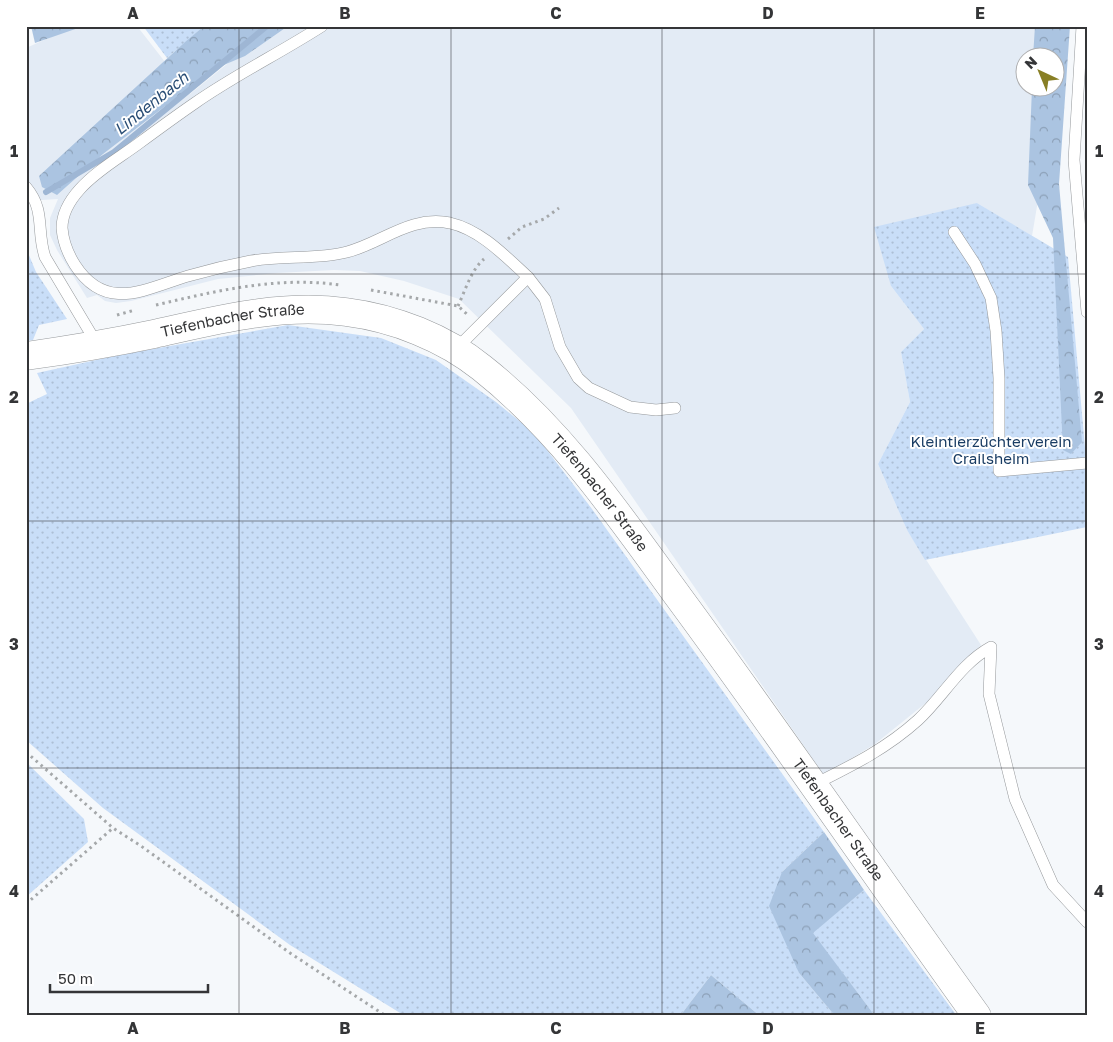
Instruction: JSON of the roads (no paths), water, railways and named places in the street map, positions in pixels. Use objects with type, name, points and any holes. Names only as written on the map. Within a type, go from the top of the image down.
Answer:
[{"type":"main road","name":"Tiefenbacher Straße","points":[[26,356],[98,346],[233,317],[279,310],[314,309],[348,312],[384,320],[422,333],[456,350],[481,367],[516,396],[548,428],[591,478],[709,638],[977,1016]]},
{"type":"lane","points":[[322,26],[196,102],[90,179],[80,189],[66,209],[62,228],[66,246],[81,274],[94,286],[103,290],[118,294],[133,294],[219,268],[254,261],[329,256],[350,252],[399,229],[428,222],[450,223],[471,231],[496,248],[528,277],[545,299],[560,347],[578,378],[589,388],[630,407],[656,410],[674,408]]},
{"type":"lane","points":[[1082,26],[1074,160],[1087,312]]},
{"type":"lane","points":[[26,187],[33,195],[38,208],[41,222],[40,242],[44,257],[98,346]]},
{"type":"lane","points":[[954,232],[975,264],[991,298],[996,331],[999,378],[999,471],[1087,463]]},
{"type":"lane","points":[[456,350],[528,277]]},
{"type":"lane","points":[[813,785],[872,755],[918,720],[976,655],[991,647],[989,694],[1015,799],[1053,885],[1087,922]]},
{"type":"waterway","name":"Lindenbach","points":[[46,192],[114,152],[267,26]]},
{"type":"park label","name":"Kleintierzüchterverein Crailsheim","points":[[991,450]]}]
